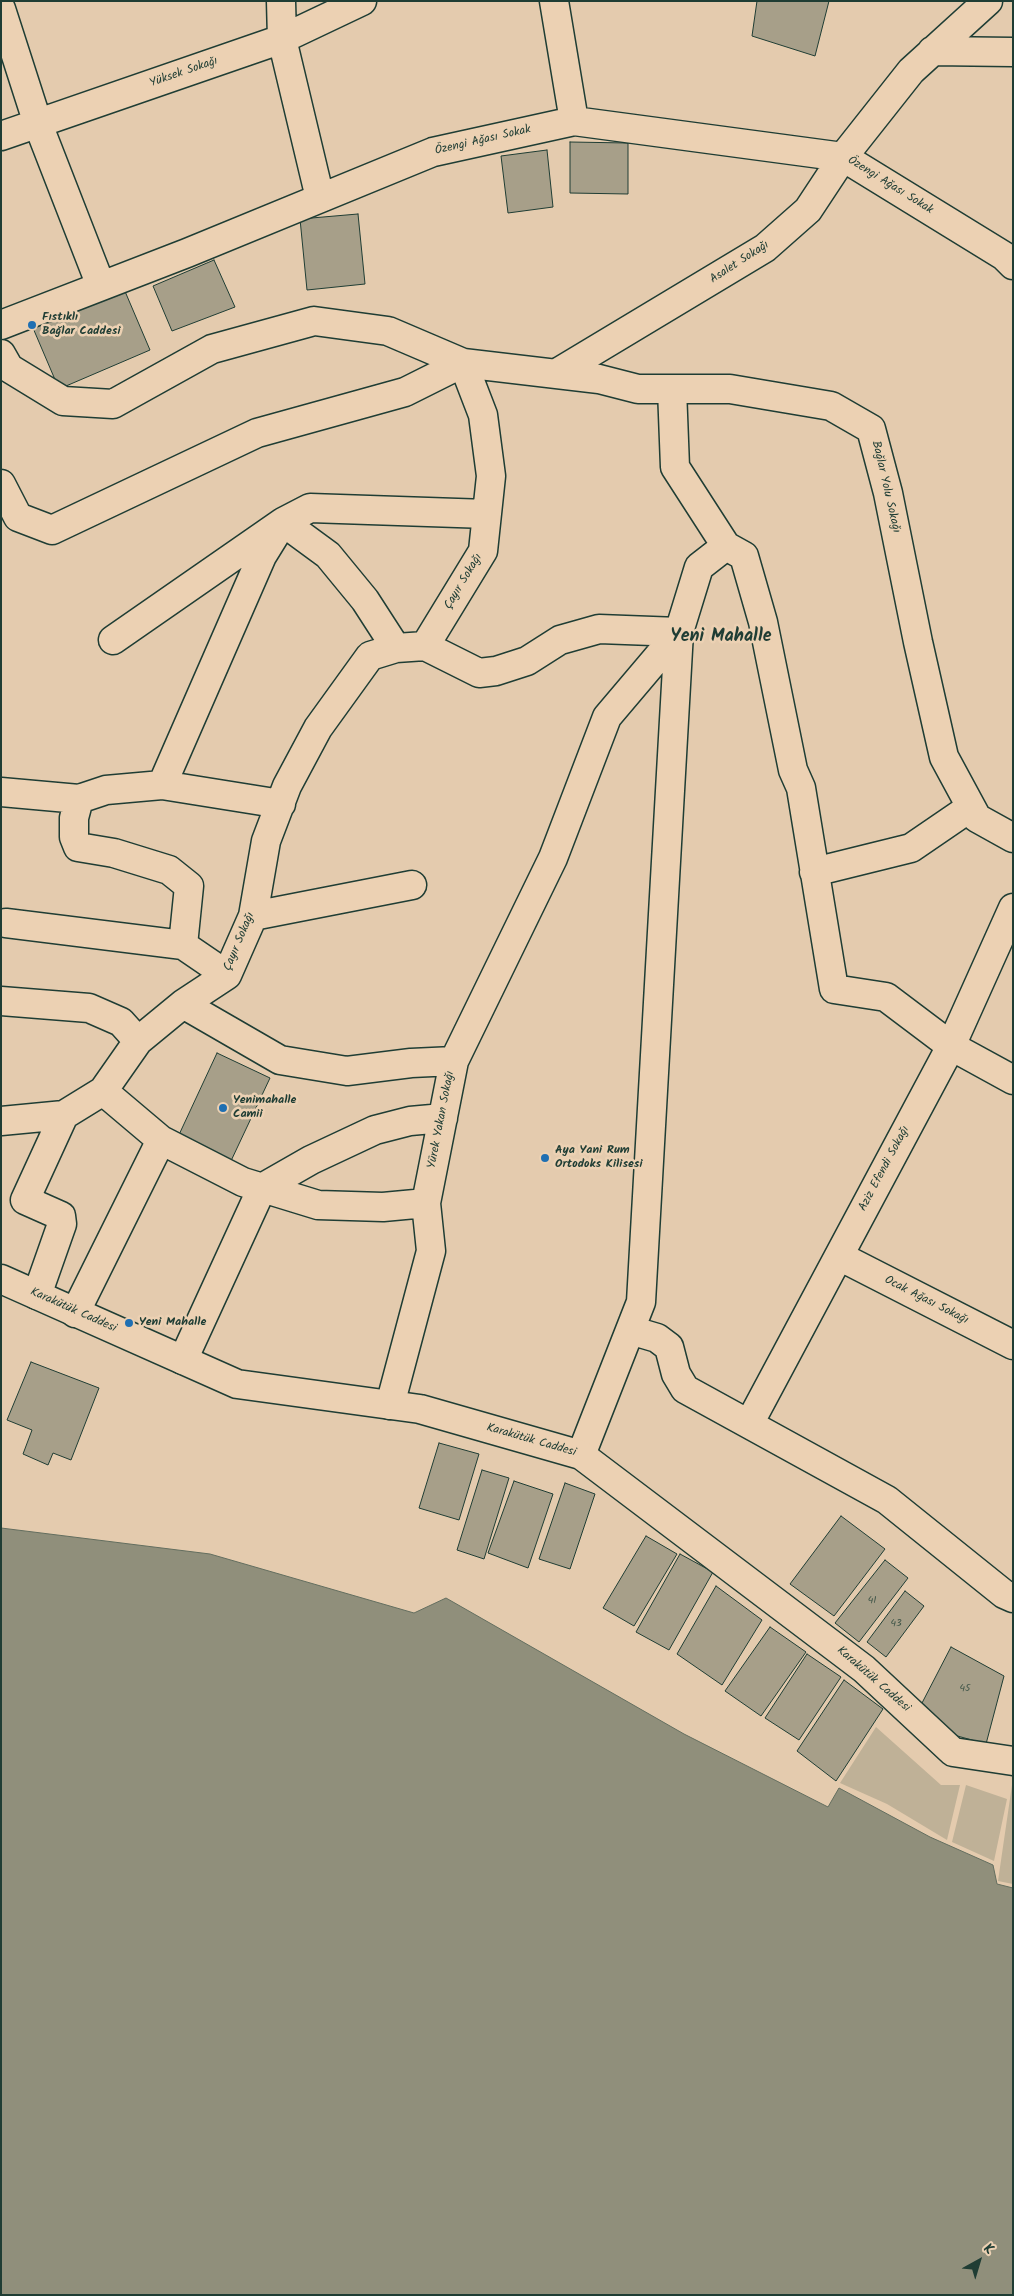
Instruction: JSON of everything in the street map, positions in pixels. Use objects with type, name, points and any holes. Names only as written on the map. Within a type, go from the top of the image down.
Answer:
[{"type":"street","points":[[281,1],[282,39],[320,198]]},
{"type":"street","name":"Yüksek Sokağı","points":[[1,136],[282,39],[362,1]]},
{"type":"street","points":[[554,1],[574,121]]},
{"type":"street","name":"Asalet Sokağı","points":[[557,373],[765,248],[808,210],[843,157],[911,72],[988,1]]},
{"type":"street","points":[[1,9],[38,124],[101,286]]},
{"type":"street","points":[[932,51],[1013,52]]},
{"type":"street","name":"Özengi Ağası Sokak","points":[[1,325],[433,152],[574,121],[843,157],[1004,256],[1013,265]]},
{"type":"street","points":[[4,365],[64,401],[113,404],[212,349],[314,322],[388,331],[463,363]]},
{"type":"street","points":[[1,484],[18,517],[52,530],[257,433],[405,392],[463,363]]},
{"type":"street","name":"Bağlar Yolu Sokağı","points":[[463,363],[599,379],[638,389],[730,389],[831,406],[871,430],[888,493],[918,642],[944,757],[977,818],[1013,838]]},
{"type":"street","name":"Çayır Sokağı","points":[[103,1091],[138,1041],[183,1004],[227,975],[253,916],[266,841],[287,786],[318,728],[370,656],[396,648],[426,646],[483,551],[491,476],[483,415],[463,363]]},
{"type":"street","points":[[672,389],[675,467],[726,546],[744,556],[763,622],[793,770],[801,788],[834,989],[886,997],[951,1046],[1013,1080]]},
{"type":"street","points":[[114,640],[283,522],[310,508],[487,514]]},
{"type":"street","points":[[283,522],[328,555],[365,600],[396,648]]},
{"type":"street","points":[[162,785],[262,556],[283,522]]},
{"type":"street","points":[[581,1455],[641,1302],[679,632],[699,567],[726,546]]},
{"type":"street","points":[[426,646],[479,673],[527,661],[560,640],[599,629],[679,632]]},
{"type":"street","name":"Yürek Yakan Sokağı","points":[[390,1405],[431,1251],[426,1202],[454,1061],[553,858],[606,717],[679,632]]},
{"type":"street","points":[[1,792],[79,799],[106,790],[162,785],[281,804]]},
{"type":"street","points":[[79,799],[74,818],[74,837],[78,847],[114,853],[169,870],[189,886],[183,945]]},
{"type":"street","points":[[814,872],[911,848],[971,807]]},
{"type":"street","points":[[253,916],[412,885]]},
{"type":"street","name":"Aziz Efendi Sokağı","points":[[749,1424],[951,1046],[1013,908]]},
{"type":"street","points":[[3,926],[183,945],[227,975]]},
{"type":"street","points":[[1,1001],[88,1008],[121,1022],[138,1041]]},
{"type":"street","points":[[183,1004],[280,1060],[347,1071],[411,1063],[454,1061]]},
{"type":"street","points":[[1,1121],[64,1114],[103,1091],[161,1140],[243,1182],[318,1204],[383,1207],[426,1202]]},
{"type":"street","points":[[37,1295],[62,1224],[61,1216],[26,1200],[64,1114]]},
{"type":"street","points":[[183,1360],[262,1188],[311,1160],[375,1130],[410,1120],[443,1118]]},
{"type":"street","points":[[76,1313],[161,1140]]},
{"type":"street","name":"Ocak Ağası Sokağı","points":[[839,1256],[1013,1345]]},
{"type":"street","name":"Karakütük Caddesi","points":[[1,1279],[237,1384],[420,1409],[581,1455],[864,1669],[954,1752],[1013,1761]]},
{"type":"street","points":[[630,1330],[657,1338],[669,1347],[676,1374],[685,1389],[887,1500],[1010,1589]]},
{"type":"shaded area","points":[[1,1528],[210,1554],[414,1613],[446,1598],[684,1734],[828,1807],[839,1788],[930,1837],[993,1865],[997,1884],[1013,1888],[1013,2295],[1,2295]]},
{"type":"shaded area","points":[[876,1727],[941,1785],[960,1785],[947,1840],[887,1804],[840,1783]]},
{"type":"shaded area","points":[[966,1785],[1007,1799],[994,1861],[952,1842]]},
{"type":"shaded area","points":[[1013,1785],[1013,1884],[998,1881]]},
{"type":"building","points":[[757,1],[829,1],[815,56],[752,36]]},
{"type":"building","points":[[570,142],[628,143],[628,194],[570,193]]},
{"type":"building","points":[[547,150],[553,207],[508,213],[501,156]]},
{"type":"building","points":[[358,214],[365,284],[307,290],[300,219]]},
{"type":"building","points":[[214,260],[235,307],[172,331],[153,286]]},
{"type":"building","points":[[124,289],[150,350],[59,389],[33,328]]},
{"type":"building","name":"Yenimahalle Camii","points":[[217,1053],[270,1078],[230,1163],[177,1139]]},
{"type":"building","points":[[31,1362],[99,1388],[71,1460],[53,1453],[48,1465],[23,1454],[32,1430],[7,1420]]},
{"type":"building","points":[[439,1443],[479,1454],[459,1520],[419,1508]]},
{"type":"building","points":[[482,1470],[509,1478],[484,1559],[457,1550]]},
{"type":"building","points":[[514,1481],[553,1494],[528,1568],[488,1553]]},
{"type":"building","points":[[565,1483],[595,1494],[570,1569],[539,1559]]},
{"type":"building","points":[[841,1516],[885,1549],[834,1616],[790,1584]]},
{"type":"building","points":[[646,1536],[677,1554],[634,1626],[603,1608]]},
{"type":"building","points":[[680,1554],[713,1572],[669,1650],[636,1632]]},
{"type":"building","points":[[885,1560],[908,1578],[859,1642],[835,1623]]},
{"type":"building","points":[[716,1586],[762,1620],[722,1685],[677,1654]]},
{"type":"building","points":[[905,1591],[924,1606],[886,1657],[867,1642]]},
{"type":"building","points":[[770,1627],[806,1652],[761,1716],[725,1691]]},
{"type":"building","points":[[951,1647],[1004,1676],[986,1744],[954,1735],[922,1703]]},
{"type":"building","points":[[807,1654],[841,1677],[799,1740],[765,1718]]},
{"type":"building","points":[[844,1680],[883,1709],[836,1781],[797,1751]]},
{"type":"place","name":"Fıstıklı Bağlar Caddesi","points":[[32,325]]},
{"type":"place","name":"Yenimahalle Camii","points":[[223,1108]]},
{"type":"place","name":"Aya Yani Rum Ortodoks Kilisesi","points":[[545,1158]]},
{"type":"place","name":"Yeni Mahalle","points":[[129,1323]]},
{"type":"district","name":"Yeni Mahalle","points":[[721,638]]}]
